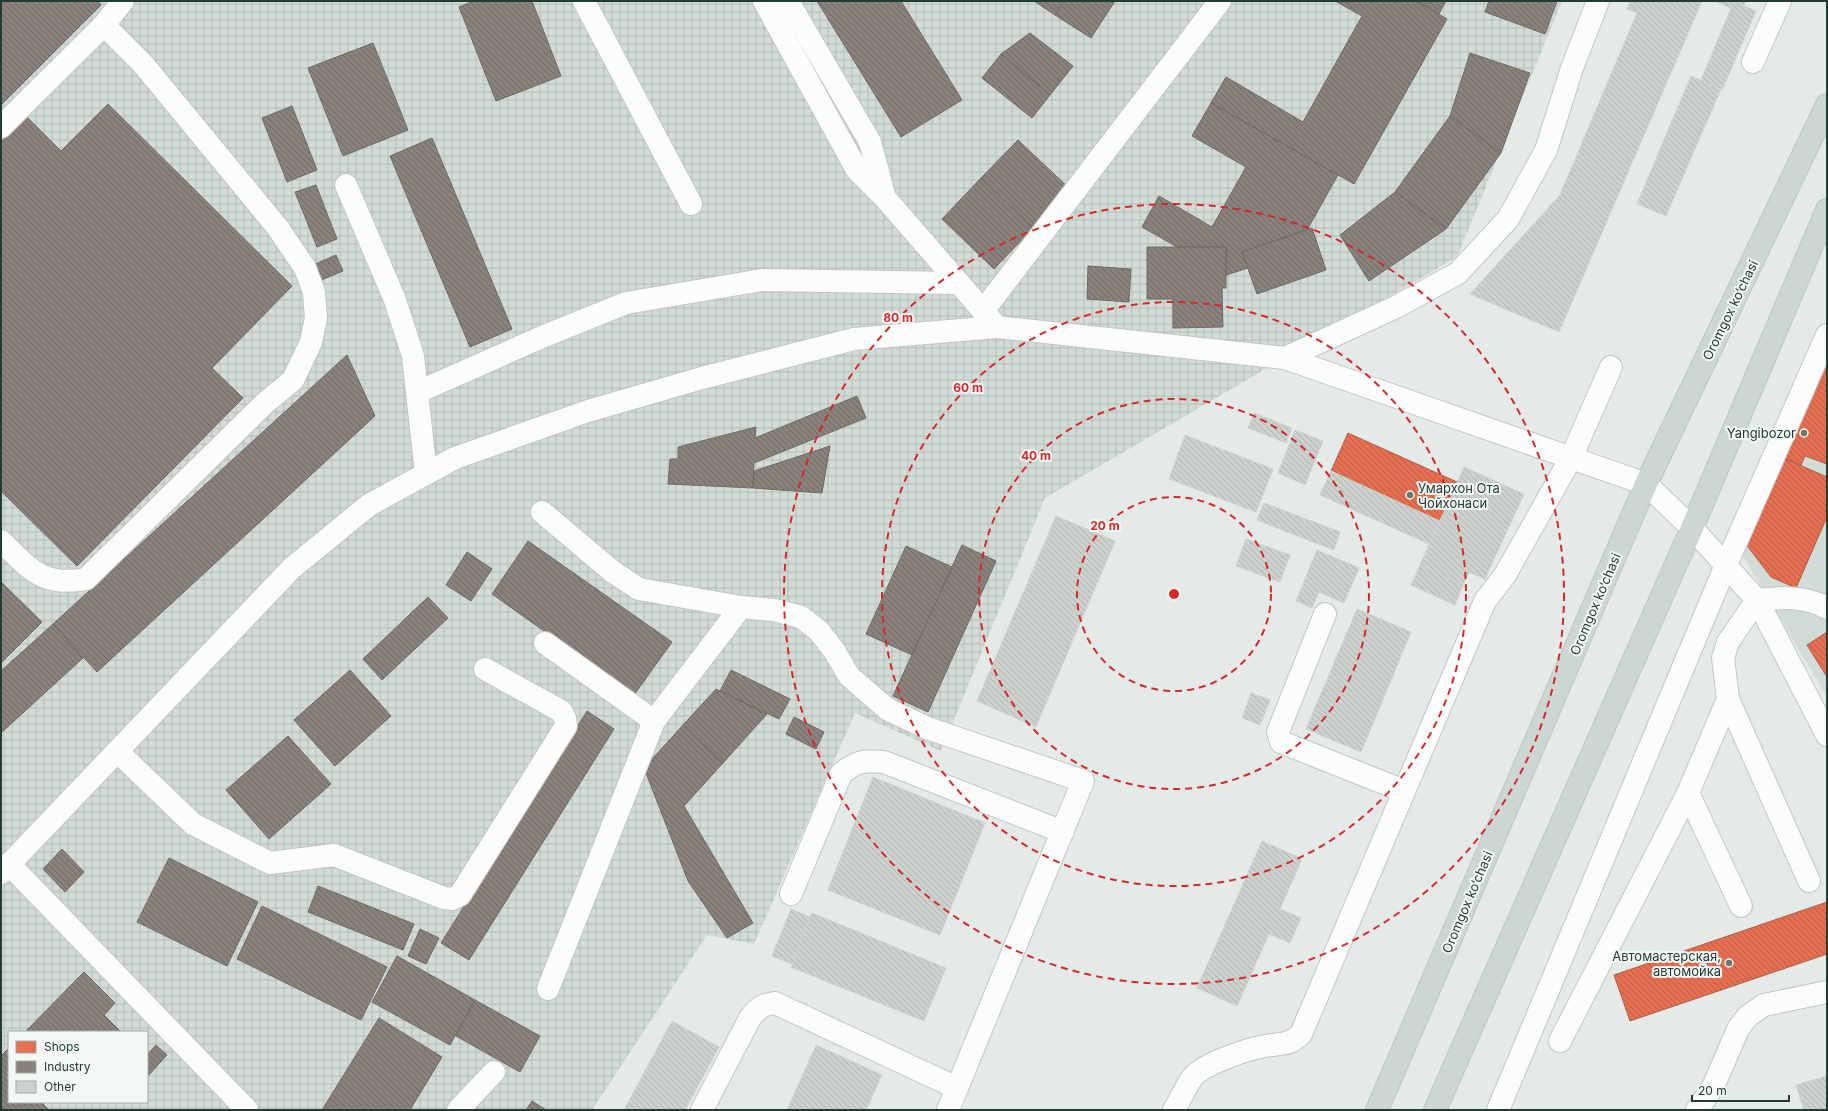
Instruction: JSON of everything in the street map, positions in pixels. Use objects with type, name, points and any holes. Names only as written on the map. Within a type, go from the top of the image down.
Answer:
[{"type":"main road","name":"Oromgox ko‘chasi","points":[[1377,1110],[1646,484],[1827,105]]},
{"type":"main road","points":[[1435,1110],[1692,528],[1827,210]]},
{"type":"street","points":[[1,127],[104,25],[123,1]]},
{"type":"street","points":[[584,1],[691,204]]},
{"type":"street","points":[[764,1],[857,170],[886,199],[997,327]]},
{"type":"street","points":[[788,1],[870,142],[886,199]]},
{"type":"street","points":[[983,311],[1220,1]]},
{"type":"street","points":[[1285,358],[1396,307],[1458,273],[1508,219],[1546,150],[1572,68],[1598,1]]},
{"type":"street","points":[[1753,62],[1780,1]]},
{"type":"street","points":[[1,541],[34,572],[40,575],[52,580],[69,582],[86,579],[265,403],[293,380],[311,342],[315,324],[314,292],[305,268],[278,228],[143,64],[104,25]]},
{"type":"street","points":[[346,185],[395,300],[413,356],[426,474]]},
{"type":"street","points":[[418,392],[542,336],[626,303],[762,280],[958,283]]},
{"type":"street","points":[[247,1110],[5,868],[292,568],[369,505],[455,458],[581,414],[717,374],[854,339],[997,327],[1285,358],[1646,484],[1692,528],[1757,600],[1827,735]]},
{"type":"street","points":[[1498,1110],[1726,565],[1827,335]]},
{"type":"street","points":[[1174,1110],[1193,1076],[1213,1063],[1264,1046],[1288,1044],[1301,1034],[1485,602],[1504,575],[1571,458],[1611,367]]},
{"type":"street","points":[[542,512],[613,572],[639,589],[740,607],[774,610],[801,617],[819,631],[835,652],[849,676],[887,710],[927,728],[1083,781],[948,1110]]},
{"type":"street","points":[[1809,880],[1728,699],[1724,658],[1728,642],[1757,600],[1782,597],[1817,602],[1827,608]]},
{"type":"street","points":[[548,989],[654,721],[740,607]]},
{"type":"street","points":[[1325,614],[1278,732],[1280,742],[1404,791]]},
{"type":"street","points":[[545,643],[654,721]]},
{"type":"street","points":[[117,751],[194,824],[270,863],[334,855],[444,898],[452,899],[460,895],[566,726],[565,718],[561,710],[485,669]]},
{"type":"street","points":[[1560,1041],[1688,793],[1728,699]]},
{"type":"street","points":[[791,894],[841,774],[850,766],[863,761],[884,762],[1063,832]]},
{"type":"street","points":[[1688,793],[1741,906]]},
{"type":"street","points":[[1697,1110],[1710,1092],[1738,1029],[1748,1016],[1764,1005],[1827,992]]},
{"type":"street","points":[[702,1110],[750,1018],[765,1004],[775,1003],[957,1088]]},
{"type":"street","points":[[458,1110],[494,1072]]},
{"type":"shaded area","points":[[1,1],[1562,1],[1457,257],[1045,498],[941,751],[855,713],[754,944],[707,935],[592,1110],[1,1110]]},
{"type":"shaded area","name":"Yangibozor","points":[[1827,324],[1827,697],[1734,541]]},
{"type":"building: Shops","points":[[1827,349],[1827,464],[1805,456],[1801,465],[1779,456]]},
{"type":"building: Shops","points":[[1348,433],[1457,482],[1440,521],[1331,471]]},
{"type":"building: Shops","points":[[1779,456],[1827,477],[1827,517],[1796,588],[1771,577],[1742,539]]},
{"type":"building: Shops","points":[[1827,632],[1827,677],[1807,645]]},
{"type":"building: Shops","points":[[1827,902],[1827,954],[1630,1021],[1614,975]]},
{"type":"building: Industry","points":[[1,1],[98,1],[101,5],[1,105]]},
{"type":"building: Industry","points":[[474,1],[532,1],[561,76],[496,101],[459,7]]},
{"type":"building: Industry","points":[[817,1],[901,1],[962,100],[901,137]]},
{"type":"building: Industry","points":[[1034,1],[1064,1],[1055,15]]},
{"type":"building: Industry","points":[[1064,1],[1115,1],[1091,38],[1055,15]]},
{"type":"building: Industry","points":[[1335,1],[1417,1],[1447,19],[1354,184],[1211,103],[1226,77],[1303,122],[1362,16]]},
{"type":"building: Industry","points":[[1417,1],[1446,1],[1439,14]]},
{"type":"building: Industry","points":[[1489,1],[1557,1],[1545,34],[1485,12]]},
{"type":"building: Industry","points":[[1030,33],[1073,66],[1050,95],[1001,54]]},
{"type":"building: Industry","points":[[373,43],[408,130],[343,156],[308,68]]},
{"type":"building: Industry","points":[[1470,53],[1530,73],[1501,153],[1450,116]]},
{"type":"building: Industry","points":[[1001,54],[1050,95],[1032,118],[982,78]]},
{"type":"building: Industry","points":[[1211,103],[1338,175],[1307,230],[1242,252],[1248,268],[1226,275],[1226,247],[1177,247],[1142,227],[1159,196],[1212,227],[1246,167],[1192,136]]},
{"type":"building: Industry","points":[[108,104],[292,286],[212,368],[243,398],[77,566],[1,491],[1,142],[26,116],[61,151]]},
{"type":"building: Industry","points":[[292,106],[317,170],[287,182],[262,118]]},
{"type":"building: Industry","points":[[1450,116],[1501,153],[1446,229],[1395,192]]},
{"type":"building: Industry","points":[[432,138],[512,329],[470,347],[390,156]]},
{"type":"building: Industry","points":[[1018,140],[1070,189],[1033,228],[981,178]]},
{"type":"building: Industry","points":[[981,178],[1033,228],[994,269],[942,219]]},
{"type":"building: Industry","points":[[316,185],[337,239],[317,247],[295,192]]},
{"type":"building: Industry","points":[[1395,192],[1446,229],[1369,281],[1340,235]]},
{"type":"building: Industry","points":[[1312,228],[1326,270],[1257,294],[1242,252]]},
{"type":"building: Industry","points":[[1147,247],[1226,247],[1226,288],[1222,288],[1223,327],[1173,328],[1173,299],[1147,299]]},
{"type":"building: Industry","points":[[336,255],[343,271],[319,281],[313,265]]},
{"type":"building: Industry","points":[[1088,266],[1131,269],[1129,302],[1087,299]]},
{"type":"building: Industry","points":[[347,355],[375,416],[97,672],[53,624]]},
{"type":"building: Industry","points":[[857,396],[866,418],[754,463],[753,488],[668,484],[670,459],[678,459],[678,447],[756,427],[755,438]]},
{"type":"building: Industry","points":[[830,446],[822,493],[753,488],[754,471]]},
{"type":"building: Industry","points":[[528,541],[672,642],[634,695],[492,594]]},
{"type":"building: Industry","points":[[962,545],[996,561],[928,712],[893,696]]},
{"type":"building: Industry","points":[[906,546],[952,567],[912,655],[866,634]]},
{"type":"building: Industry","points":[[467,552],[492,569],[471,601],[446,585]]},
{"type":"building: Industry","points":[[1,582],[42,622],[1,663]]},
{"type":"building: Industry","points":[[428,597],[448,618],[382,680],[363,659]]},
{"type":"building: Industry","points":[[53,624],[83,658],[1,733],[1,671]]},
{"type":"building: Industry","points":[[350,670],[391,716],[335,766],[294,720]]},
{"type":"building: Industry","points":[[731,670],[790,699],[779,719],[720,691]]},
{"type":"building: Industry","points":[[716,689],[767,714],[723,763],[683,725]]},
{"type":"building: Industry","points":[[587,711],[614,729],[469,960],[441,943]]},
{"type":"building: Industry","points":[[794,717],[824,732],[816,749],[786,734]]},
{"type":"building: Industry","points":[[683,725],[723,763],[684,806],[753,923],[727,938],[688,881],[644,768]]},
{"type":"building: Industry","points":[[288,736],[331,784],[269,839],[226,790]]},
{"type":"building: Industry","points":[[62,849],[84,872],[65,892],[43,869]]},
{"type":"building: Industry","points":[[169,858],[258,902],[227,966],[137,922]]},
{"type":"building: Industry","points":[[318,886],[414,924],[403,950],[308,912]]},
{"type":"building: Industry","points":[[262,906],[387,967],[361,1020],[237,959]]},
{"type":"building: Industry","points":[[420,929],[439,938],[426,964],[408,956]]},
{"type":"building: Industry","points":[[397,956],[475,1000],[450,1045],[372,1002]]},
{"type":"building: Industry","points":[[84,972],[115,1003],[104,1015],[120,1031],[26,1031]]},
{"type":"building: Industry","points":[[475,1000],[540,1036],[520,1072],[456,1036]]},
{"type":"building: Industry","points":[[379,1018],[442,1057],[410,1110],[322,1110]]},
{"type":"building: Industry","points":[[156,1045],[167,1055],[148,1076],[148,1054]]},
{"type":"building: Industry","points":[[8,1049],[8,1103],[42,1103],[49,1110],[4,1110],[1,1107],[1,1056]]},
{"type":"building: Industry","points":[[532,1101],[546,1110],[526,1110]]},
{"type":"building: Other","points":[[1630,1],[1702,1],[1559,332],[1470,294],[1560,195],[1637,13],[1627,9]]},
{"type":"building: Other","points":[[1714,1],[1734,1],[1731,8]]},
{"type":"building: Other","points":[[1734,1],[1746,1],[1744,6]]},
{"type":"building: Other","points":[[1734,1],[1756,11],[1722,90],[1701,80]]},
{"type":"building: Other","points":[[1691,76],[1721,89],[1666,216],[1637,204]]},
{"type":"building: Other","points":[[1254,413],[1292,428],[1286,443],[1248,428]]},
{"type":"building: Other","points":[[1295,430],[1323,441],[1305,485],[1278,473]]},
{"type":"building: Other","points":[[1185,435],[1273,469],[1256,512],[1169,479]]},
{"type":"building: Other","points":[[1464,467],[1524,494],[1485,579],[1469,572],[1463,585],[1420,565]]},
{"type":"building: Other","points":[[1331,471],[1440,521],[1429,544],[1320,495]]},
{"type":"building: Other","points":[[1264,503],[1306,519],[1300,537],[1257,520]]},
{"type":"building: Other","points":[[1056,516],[1115,541],[1036,727],[977,701]]},
{"type":"building: Other","points":[[1306,519],[1340,532],[1334,550],[1300,537]]},
{"type":"building: Other","points":[[1246,539],[1290,555],[1280,582],[1236,566]]},
{"type":"building: Other","points":[[1317,550],[1359,568],[1344,603],[1319,592],[1312,608],[1296,601]]},
{"type":"building: Other","points":[[1420,565],[1463,585],[1455,605],[1411,585]]},
{"type":"building: Other","points":[[1357,609],[1411,632],[1361,752],[1306,729]]},
{"type":"building: Other","points":[[1251,693],[1270,700],[1260,725],[1242,718]]},
{"type":"building: Other","points":[[873,777],[985,823],[940,935],[828,890]]},
{"type":"building: Other","points":[[1262,841],[1302,859],[1280,909],[1301,918],[1290,943],[1269,934],[1237,1006],[1197,988]]},
{"type":"building: Other","points":[[791,909],[810,917],[792,964],[772,956]]},
{"type":"building: Other","points":[[812,913],[946,968],[924,1021],[791,967]]},
{"type":"building: Other","points":[[672,1021],[719,1047],[685,1110],[624,1110]]},
{"type":"building: Other","points":[[816,1045],[882,1075],[866,1110],[787,1110]]},
{"type":"building: Other","points":[[1827,1076],[1827,1110],[1804,1110],[1796,1085]]},
{"type":"place","name":"Yangibozor","points":[[1804,433]]},
{"type":"place","name":"Умархон Ота Чойхонаси","points":[[1410,495]]},
{"type":"place","name":"Автомастерская, автомойка","points":[[1729,963]]}]
